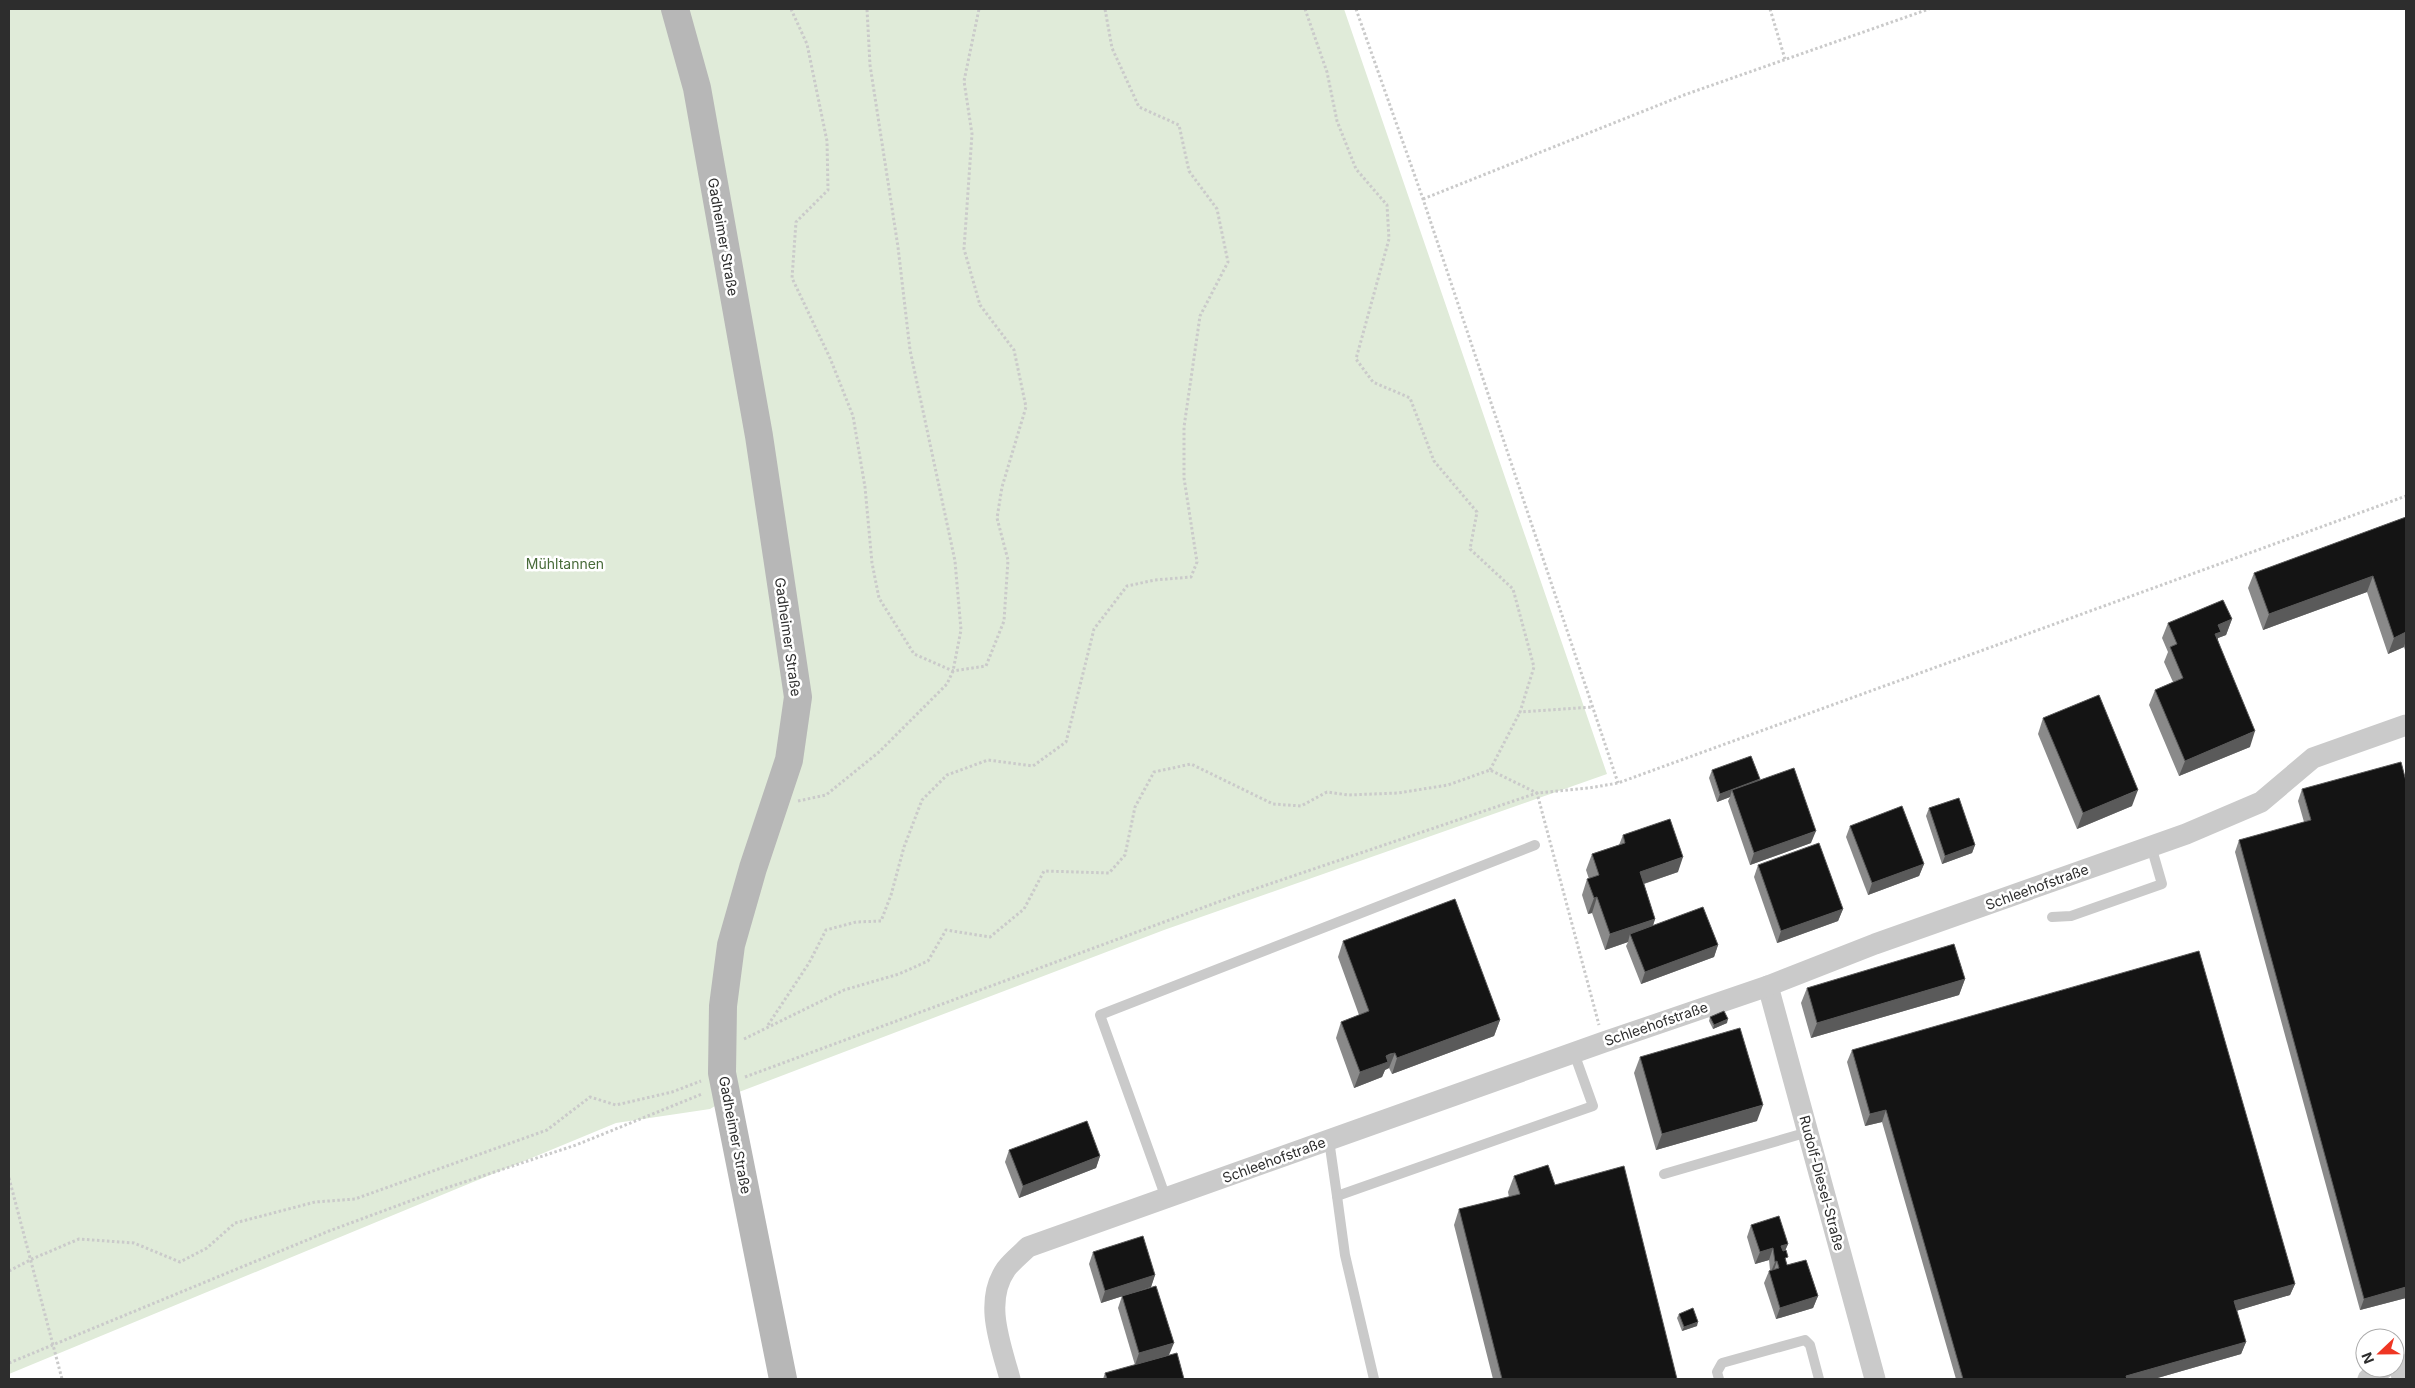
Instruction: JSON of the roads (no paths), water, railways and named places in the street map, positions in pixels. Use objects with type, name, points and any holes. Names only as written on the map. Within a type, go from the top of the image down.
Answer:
[{"type":"street","name":"Gadheimer Straße","points":[[675,9],[700,107],[759,436],[798,697],[789,760],[776,806],[753,868],[731,944],[723,1006],[724,1079],[783,1379]]},
{"type":"street","name":"Schleehofstraße","points":[[1010,1379],[997,1330],[994,1300],[1005,1270],[1028,1247],[1604,1042],[1768,986],[1875,944],[2151,846],[2261,802],[2314,758],[2406,725]]},
{"type":"street","name":"Rudolf-Diesel-Straße","points":[[1768,986],[1875,1379]]},
{"type":"lane","points":[[1166,1198],[1100,1015],[1535,845]]},
{"type":"lane","points":[[2052,917],[2071,916],[2162,884],[2151,846]]},
{"type":"lane","points":[[1337,1196],[1592,1106],[1574,1053]]},
{"type":"lane","points":[[1664,1174],[1808,1132]]},
{"type":"lane","points":[[1329,1140],[1345,1255],[1374,1379]]},
{"type":"lane","points":[[1719,1379],[1717,1372],[1722,1363],[1805,1340],[1810,1345],[1820,1379]]},
{"type":"park label","name":"Mühltannen","points":[[565,564]]}]
